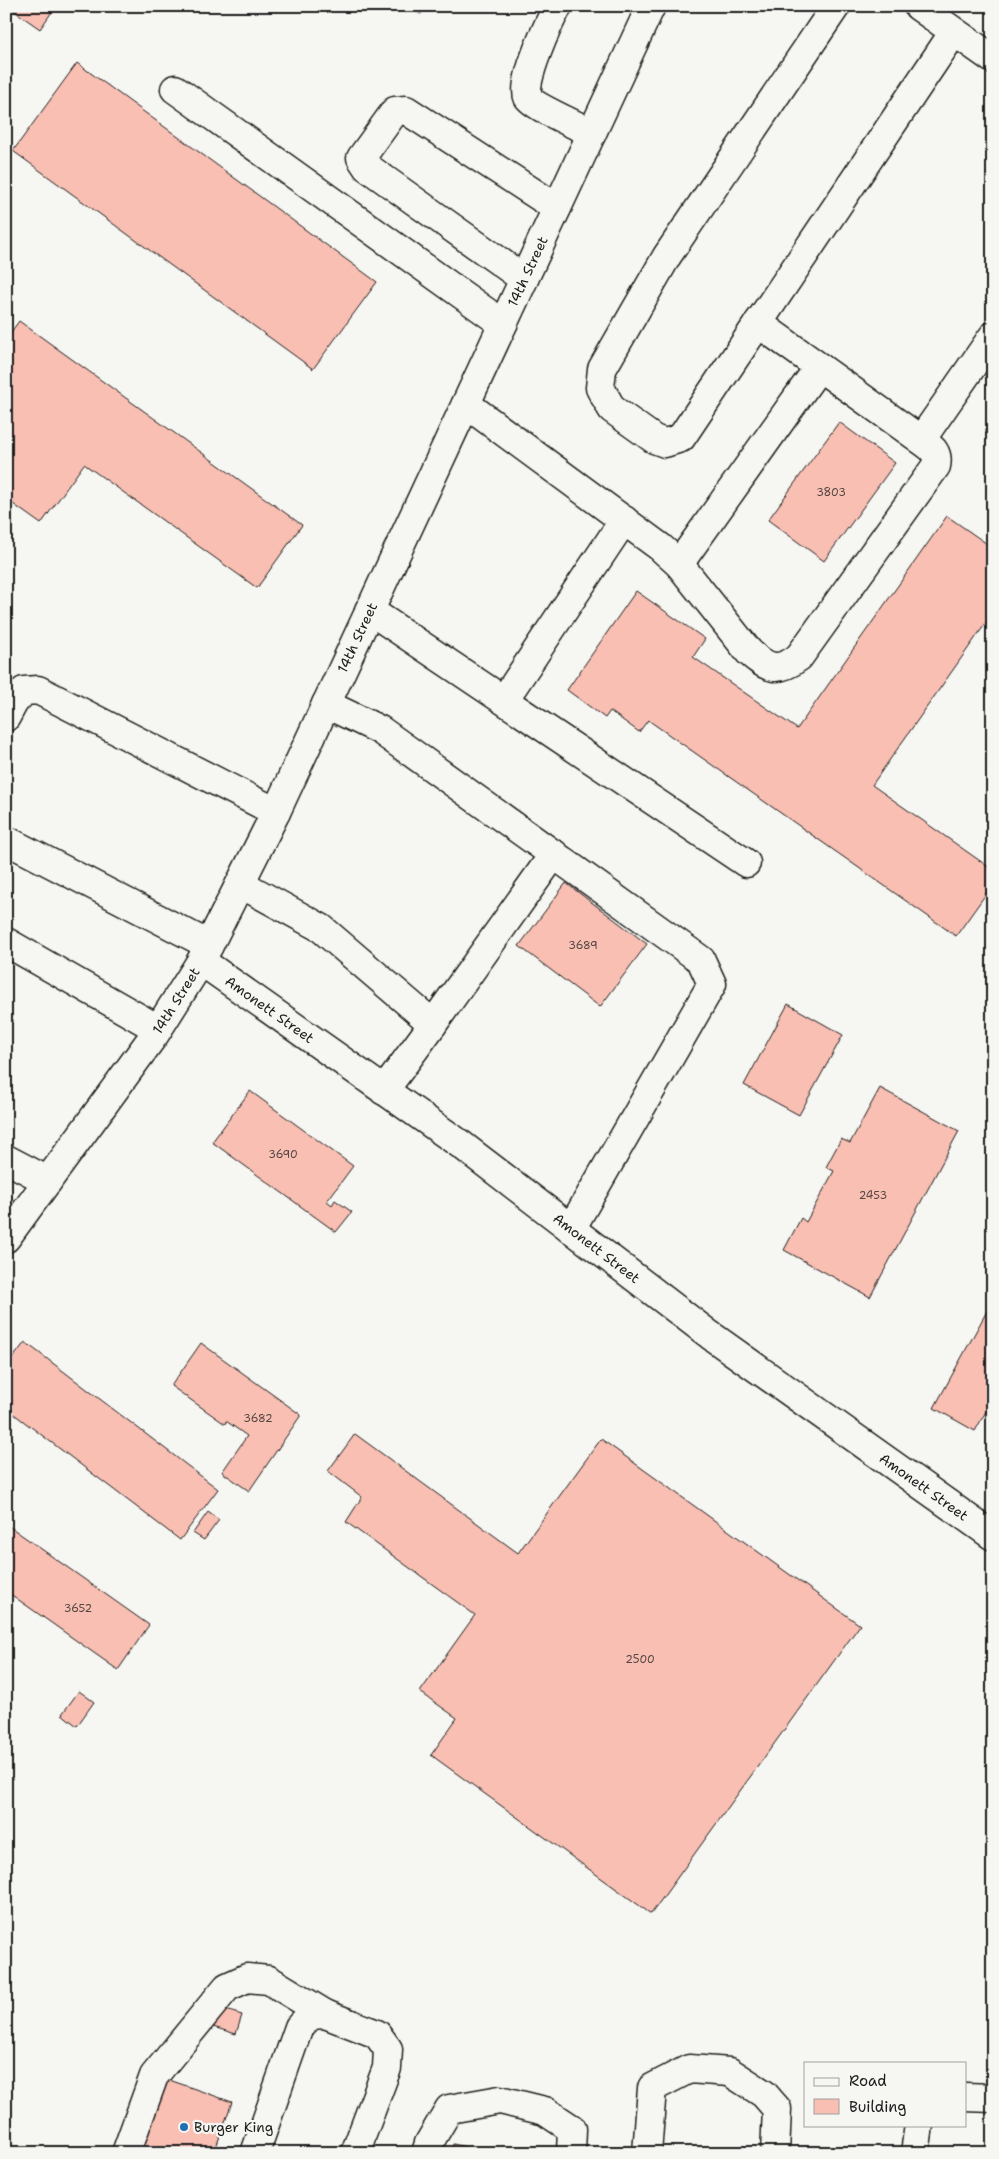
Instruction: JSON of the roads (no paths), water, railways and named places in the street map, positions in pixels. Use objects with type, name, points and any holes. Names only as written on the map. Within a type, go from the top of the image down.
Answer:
[{"type":"street","points":[[558,6],[545,30],[526,87],[529,98],[539,105],[592,133]]},
{"type":"street","name":"14th Street","points":[[6,1238],[158,1029],[205,953],[276,812],[652,6]]},
{"type":"street","points":[[836,6],[667,256],[602,370],[600,388],[612,409],[654,439],[665,443],[681,438],[954,32]]},
{"type":"street","points":[[918,6],[993,59]]},
{"type":"street","points":[[175,90],[504,324]]},
{"type":"street","points":[[524,279],[366,167],[361,158],[395,111],[406,110],[557,208]]},
{"type":"street","points":[[466,404],[660,547],[679,564],[749,652],[762,664],[773,667],[787,667],[800,657],[936,466],[938,457],[934,449],[758,323]]},
{"type":"street","points":[[921,440],[993,336]]},
{"type":"street","points":[[679,564],[819,367]]},
{"type":"street","points":[[504,700],[624,520]]},
{"type":"street","points":[[370,610],[746,863]]},
{"type":"street","points":[[6,717],[14,702],[24,691],[38,690],[276,812]]},
{"type":"street","points":[[326,704],[380,730],[702,960],[712,984],[571,1229]]},
{"type":"street","name":"Amonett Street","points":[[6,840],[205,953],[384,1091],[463,1146],[710,1334],[993,1536]]},
{"type":"street","points":[[384,1091],[554,854]]},
{"type":"street","points":[[241,884],[321,928],[433,1024]]},
{"type":"street","points":[[6,942],[158,1029]]},
{"type":"street","points":[[6,1159],[48,1181]]},
{"type":"street","points":[[126,2153],[154,2076],[227,1987],[248,1978],[269,1980],[325,2014],[378,2034],[388,2049],[387,2068],[355,2153]]},
{"type":"street","points":[[255,2153],[299,2027],[311,2015],[325,2014]]},
{"type":"street","points":[[647,2153],[652,2088],[689,2069],[730,2072],[764,2094],[777,2109],[775,2153]]},
{"type":"street","points":[[966,2097],[993,2098]]},
{"type":"street","points":[[426,2153],[429,2142],[449,2109],[500,2100],[545,2111],[572,2129],[571,2153]]},
{"type":"street","points":[[915,2153],[919,2126]]},
{"type":"place","name":"Burger King","points":[[184,2127]]}]
